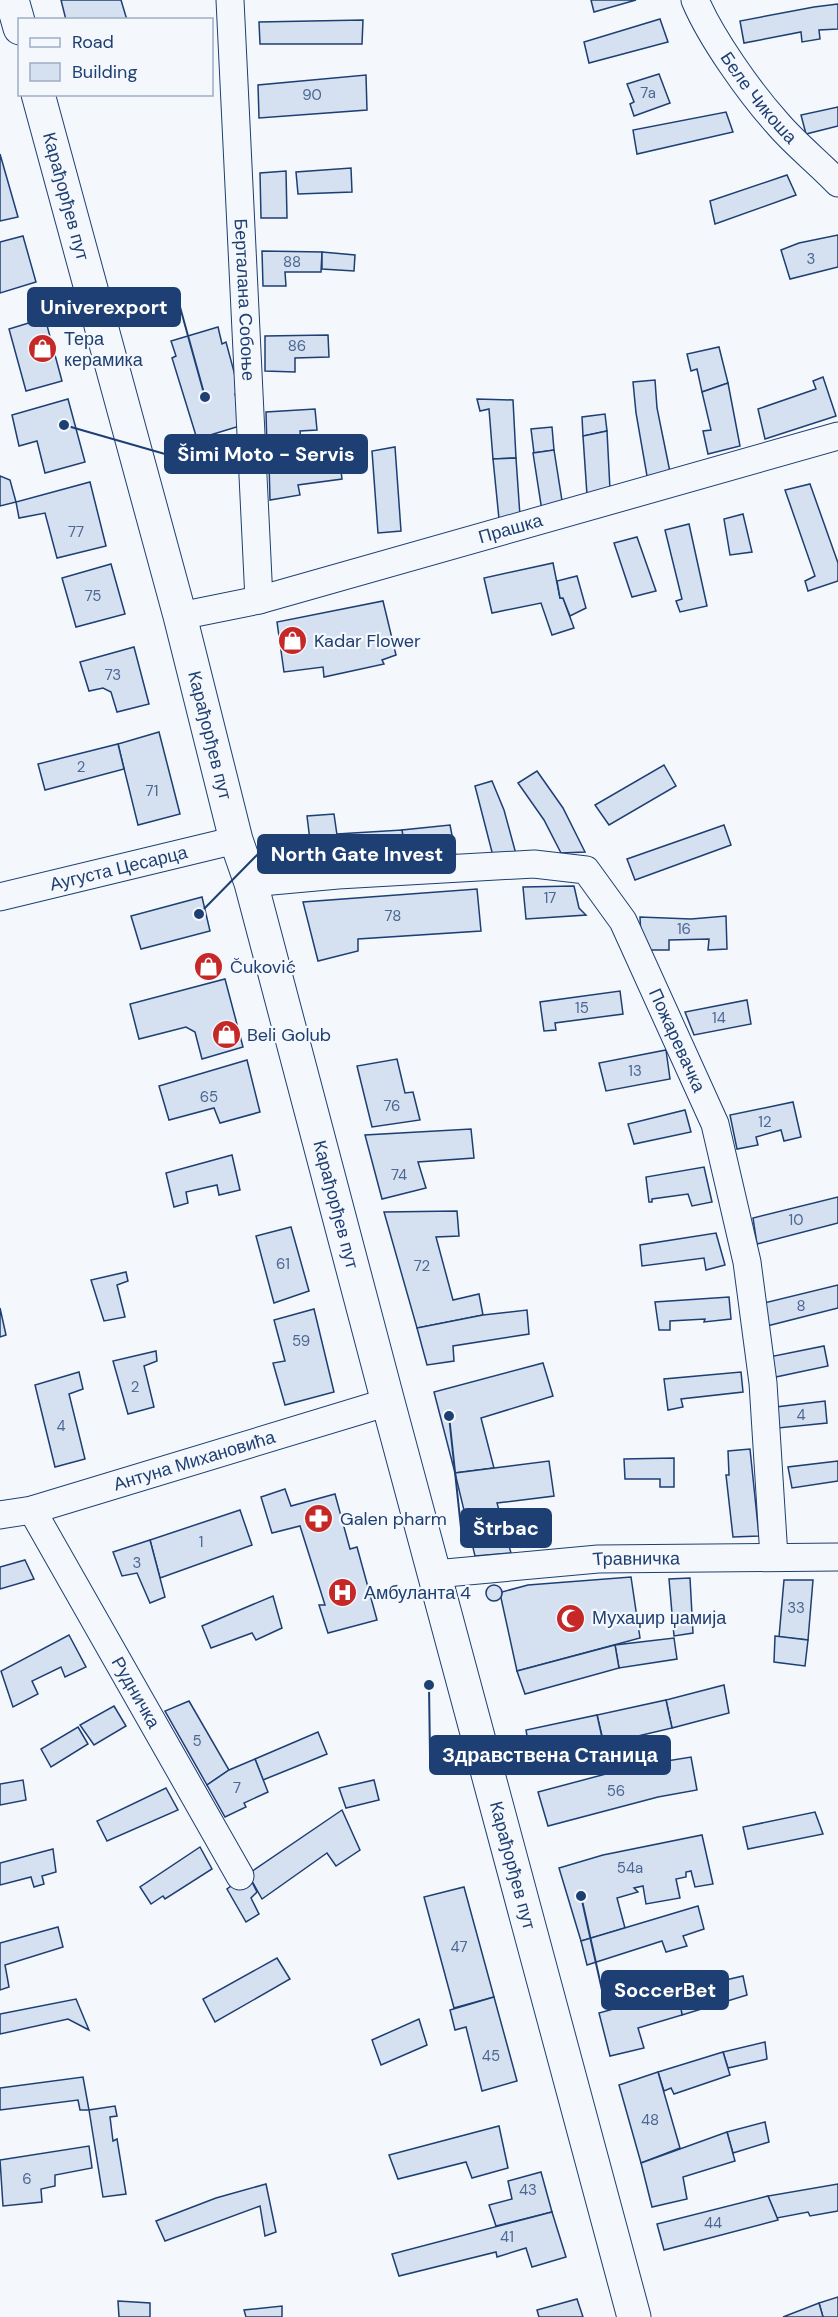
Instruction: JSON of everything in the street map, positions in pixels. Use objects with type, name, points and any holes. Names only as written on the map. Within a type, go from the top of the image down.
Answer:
[{"type":"main road","points":[[12,0],[18,21]]},
{"type":"main road","name":"Карађорђев пут","points":[[39,96],[180,616],[236,840],[250,883],[634,2317]]},
{"type":"street","name":"Берталана Собоње","points":[[230,0],[259,600]]},
{"type":"street","name":"Беле Чикоша","points":[[695,0],[700,12],[737,70],[778,124],[838,183]]},
{"type":"street","name":"Прашка","points":[[180,616],[259,600],[838,436]]},
{"type":"street","name":"Аугуста Цесарца","points":[[0,897],[236,840]]},
{"type":"street","name":"Пожаревачка","points":[[250,883],[338,875],[534,864],[586,870],[623,921],[715,1124],[748,1273],[763,1383],[774,1557]]},
{"type":"street","name":"Антуна Михановића","points":[[0,1515],[32,1510],[388,1402]]},
{"type":"street","name":"Рудничка","points":[[32,1510],[240,1876]]},
{"type":"street","name":"Травничка","points":[[435,1574],[598,1559],[838,1557]]},
{"type":"building","points":[[61,0],[121,0],[126,18],[66,18]]},
{"type":"building","points":[[591,0],[636,0],[594,12]]},
{"type":"building","points":[[838,4],[838,29],[819,30],[820,39],[802,42],[801,32],[744,43],[740,21]]},
{"type":"building","points":[[660,19],[668,42],[589,63],[584,42]]},
{"type":"building","points":[[363,20],[362,44],[260,44],[259,22]]},
{"type":"building","points":[[659,74],[670,103],[634,116],[630,104],[634,102],[627,84]]},
{"type":"building","points":[[366,75],[367,110],[259,118],[258,85]]},
{"type":"building","points":[[838,107],[838,126],[806,134],[801,115]]},
{"type":"building","points":[[726,112],[733,132],[637,154],[633,130]]},
{"type":"building","points":[[0,154],[18,217],[0,221]]},
{"type":"building","points":[[351,168],[352,192],[298,194],[296,172]]},
{"type":"building","points":[[286,171],[287,218],[261,218],[260,173]]},
{"type":"building","points":[[787,175],[796,195],[715,224],[710,201]]},
{"type":"building","points":[[838,235],[838,267],[790,279],[781,250],[799,243]]},
{"type":"building","points":[[23,236],[36,282],[0,293],[0,242]]},
{"type":"building","points":[[262,251],[322,252],[321,272],[285,272],[286,286],[263,286]]},
{"type":"building","points":[[322,252],[355,255],[354,271],[322,269]]},
{"type":"building","points":[[45,318],[62,381],[26,391],[9,329]]},
{"type":"building","points":[[218,327],[222,344],[226,342],[240,394],[235,394],[243,425],[197,439],[172,358],[176,356],[171,341]]},
{"type":"building","points":[[328,335],[329,357],[295,358],[295,372],[265,371],[265,336]]},
{"type":"building","points":[[719,347],[728,383],[702,392],[697,369],[691,371],[687,354]]},
{"type":"building","points":[[823,377],[836,416],[765,439],[758,409],[816,389],[813,381]]},
{"type":"building","points":[[655,380],[657,408],[670,472],[647,476],[633,382]]},
{"type":"building","points":[[728,383],[740,446],[708,454],[703,431],[711,430],[702,392]]},
{"type":"building","points":[[68,399],[85,462],[45,473],[37,441],[19,446],[12,415]]},
{"type":"building","points":[[477,399],[513,400],[516,458],[493,459],[489,409],[480,411]]},
{"type":"building","points":[[315,409],[317,430],[300,431],[302,450],[267,450],[266,412]]},
{"type":"building","points":[[605,414],[607,431],[583,436],[582,417]]},
{"type":"building","points":[[552,427],[554,450],[534,453],[531,429]]},
{"type":"building","points":[[607,431],[610,490],[587,495],[583,436]]},
{"type":"building","points":[[395,447],[401,531],[378,533],[372,451]]},
{"type":"building","points":[[554,450],[563,507],[542,511],[533,453]]},
{"type":"building","points":[[339,454],[342,479],[298,485],[300,495],[270,500],[269,463]]},
{"type":"building","points":[[516,458],[520,516],[499,519],[493,459]]},
{"type":"building","points":[[0,476],[10,480],[16,502],[0,506]]},
{"type":"building","points":[[90,482],[106,546],[57,558],[45,513],[19,518],[16,502]]},
{"type":"building","points":[[810,484],[838,563],[838,581],[808,591],[805,581],[815,576],[785,490]]},
{"type":"building","points":[[743,514],[752,552],[730,555],[724,519]]},
{"type":"building","points":[[689,524],[707,606],[680,612],[676,601],[682,599],[665,530]]},
{"type":"building","points":[[637,537],[656,591],[632,597],[614,543]]},
{"type":"building","points":[[553,563],[560,598],[563,598],[574,628],[552,635],[541,603],[492,613],[484,578]]},
{"type":"building","points":[[111,564],[125,614],[76,627],[62,578]]},
{"type":"building","points":[[577,576],[586,608],[570,616],[563,598],[560,598],[557,581]]},
{"type":"building","points":[[383,601],[396,655],[382,660],[384,664],[324,677],[323,667],[284,672],[277,622]]},
{"type":"building","points":[[134,647],[149,704],[117,712],[111,692],[103,688],[89,691],[80,662]]},
{"type":"building","points":[[159,732],[180,814],[138,825],[118,744]]},
{"type":"building","points":[[118,744],[124,769],[45,790],[38,764]]},
{"type":"building","points":[[664,765],[676,786],[609,825],[595,805]]},
{"type":"building","points":[[537,771],[563,808],[585,852],[561,853],[544,820],[518,783]]},
{"type":"building","points":[[492,781],[504,810],[516,854],[493,856],[475,786]]},
{"type":"building","points":[[334,814],[342,870],[314,873],[307,816]]},
{"type":"building","points":[[450,825],[457,861],[407,865],[402,830]]},
{"type":"building","points":[[724,825],[731,845],[635,880],[627,859]]},
{"type":"building","points":[[402,830],[407,865],[342,870],[337,834]]},
{"type":"building","points":[[574,886],[579,908],[586,915],[526,919],[523,887]]},
{"type":"building","points":[[477,889],[481,931],[358,939],[358,951],[318,961],[303,902]]},
{"type":"building","points":[[202,897],[210,931],[141,949],[131,916]]},
{"type":"building","points":[[726,916],[727,949],[708,950],[709,939],[669,940],[669,950],[647,950],[641,939],[640,917],[691,919]]},
{"type":"building","points":[[225,979],[243,1047],[202,1059],[195,1032],[186,1027],[139,1039],[130,1004]]},
{"type":"building","points":[[620,991],[623,1014],[555,1023],[556,1030],[544,1031],[540,1002]]},
{"type":"building","points":[[747,1000],[751,1024],[694,1035],[685,1012]]},
{"type":"building","points":[[666,1050],[670,1079],[606,1091],[599,1063]]},
{"type":"building","points":[[397,1059],[405,1093],[413,1092],[420,1120],[372,1127],[357,1066]]},
{"type":"building","points":[[247,1060],[260,1112],[220,1123],[214,1108],[169,1120],[159,1086]]},
{"type":"building","points":[[793,1102],[801,1137],[784,1141],[781,1130],[756,1137],[758,1145],[737,1149],[730,1115]]},
{"type":"building","points":[[685,1110],[691,1132],[634,1144],[628,1124]]},
{"type":"building","points":[[471,1129],[474,1158],[418,1162],[426,1188],[382,1199],[365,1135]]},
{"type":"building","points":[[232,1155],[240,1190],[219,1195],[217,1185],[186,1192],[188,1203],[174,1207],[166,1173]]},
{"type":"building","points":[[704,1167],[712,1202],[692,1206],[688,1194],[652,1199],[652,1202],[649,1202],[646,1177]]},
{"type":"building","points":[[838,1197],[838,1223],[757,1244],[753,1218]]},
{"type":"building","points":[[457,1211],[459,1236],[436,1237],[453,1300],[479,1294],[483,1315],[417,1328],[384,1212]]},
{"type":"building","points":[[291,1227],[309,1291],[274,1303],[256,1236]]},
{"type":"building","points":[[716,1233],[725,1265],[706,1270],[704,1258],[642,1266],[640,1245]]},
{"type":"building","points":[[126,1272],[128,1281],[117,1285],[125,1317],[104,1321],[91,1280]]},
{"type":"building","points":[[838,1285],[838,1308],[767,1326],[764,1303]]},
{"type":"building","points":[[729,1297],[731,1319],[704,1322],[705,1319],[670,1321],[670,1330],[659,1330],[655,1302]]},
{"type":"building","points":[[0,1308],[6,1335],[0,1337]]},
{"type":"building","points":[[314,1309],[334,1392],[285,1405],[273,1363],[285,1361],[274,1320]]},
{"type":"building","points":[[527,1310],[529,1334],[453,1346],[454,1361],[427,1365],[417,1328],[483,1315]]},
{"type":"building","points":[[824,1346],[828,1366],[771,1378],[769,1357]]},
{"type":"building","points":[[156,1351],[157,1361],[144,1366],[154,1407],[128,1414],[113,1361]]},
{"type":"building","points":[[543,1363],[553,1396],[481,1418],[494,1468],[455,1473],[434,1392]]},
{"type":"building","points":[[79,1372],[83,1389],[69,1394],[85,1459],[55,1467],[35,1385]]},
{"type":"building","points":[[741,1372],[743,1392],[681,1399],[683,1407],[668,1410],[664,1379]]},
{"type":"building","points":[[825,1401],[827,1423],[778,1428],[776,1407]]},
{"type":"building","points":[[750,1449],[759,1536],[733,1537],[726,1475],[729,1475],[728,1451]]},
{"type":"building","points":[[674,1458],[674,1487],[660,1487],[660,1479],[625,1479],[624,1459]]},
{"type":"building","points":[[549,1461],[554,1496],[497,1503],[511,1553],[475,1556],[455,1473]]},
{"type":"building","points":[[838,1461],[838,1481],[792,1488],[788,1467]]},
{"type":"building","points":[[285,1489],[291,1506],[335,1494],[350,1549],[357,1547],[377,1620],[328,1633],[319,1605],[325,1605],[300,1526],[272,1533],[261,1497]]},
{"type":"building","points":[[240,1510],[252,1545],[160,1578],[150,1540]]},
{"type":"building","points":[[150,1540],[165,1597],[150,1603],[137,1573],[122,1576],[113,1552]]},
{"type":"building","points":[[25,1560],[34,1579],[0,1589],[0,1567]]},
{"type":"building","name":"Мухаџир џамија","points":[[631,1577],[640,1638],[517,1671],[501,1598],[502,1592],[528,1585]]},
{"type":"building","points":[[690,1578],[693,1633],[674,1636],[669,1579]]},
{"type":"building","points":[[784,1580],[813,1580],[808,1640],[779,1637]]},
{"type":"building","points":[[491,1585],[497,1585],[502,1593],[500,1599],[491,1601],[486,1596],[486,1590]]},
{"type":"building","points":[[273,1596],[282,1628],[256,1640],[252,1633],[211,1648],[202,1626]]},
{"type":"building","points":[[69,1635],[86,1667],[65,1677],[61,1667],[32,1681],[38,1694],[13,1707],[1,1671]]},
{"type":"building","points":[[775,1636],[808,1640],[805,1666],[774,1662]]},
{"type":"building","points":[[674,1638],[677,1659],[619,1668],[615,1645]]},
{"type":"building","points":[[615,1645],[619,1668],[525,1694],[517,1671]]},
{"type":"building","points":[[724,1685],[729,1713],[672,1728],[666,1700]]},
{"type":"building","points":[[666,1700],[672,1728],[604,1744],[597,1715]]},
{"type":"building","points":[[189,1701],[229,1770],[207,1785],[165,1711]]},
{"type":"building","points":[[114,1706],[126,1726],[94,1745],[80,1725]]},
{"type":"building","points":[[597,1715],[603,1742],[567,1748],[570,1757],[532,1765],[526,1730]]},
{"type":"building","points":[[78,1727],[88,1744],[51,1767],[41,1749]]},
{"type":"building","points":[[318,1732],[327,1754],[263,1780],[255,1759]]},
{"type":"building","points":[[691,1757],[697,1790],[658,1797],[548,1826],[538,1792],[636,1766]]},
{"type":"building","points":[[255,1759],[268,1792],[244,1803],[246,1807],[225,1817],[207,1785],[229,1770]]},
{"type":"building","points":[[23,1780],[26,1800],[0,1805],[0,1784]]},
{"type":"building","points":[[374,1780],[379,1800],[346,1808],[339,1788]]},
{"type":"building","points":[[166,1788],[178,1810],[107,1841],[97,1821]]},
{"type":"building","points":[[342,1810],[360,1850],[336,1866],[327,1853],[262,1899],[248,1874]]},
{"type":"building","points":[[815,1812],[823,1834],[748,1849],[743,1827]]},
{"type":"building","points":[[702,1835],[713,1884],[695,1887],[691,1871],[686,1872],[686,1877],[676,1879],[680,1898],[646,1904],[643,1886],[634,1888],[638,1892],[617,1898],[625,1928],[581,1941],[559,1868],[603,1855]]},
{"type":"building","points":[[200,1847],[212,1869],[165,1899],[163,1896],[151,1904],[140,1887]]},
{"type":"building","points":[[53,1849],[56,1872],[42,1876],[44,1884],[34,1887],[31,1877],[0,1885],[0,1863]]},
{"type":"building","points":[[248,1874],[257,1892],[251,1898],[259,1914],[246,1922],[227,1889]]},
{"type":"building","points":[[464,1887],[494,1997],[454,2008],[424,1897]]},
{"type":"building","points":[[698,1906],[704,1929],[683,1936],[687,1946],[666,1952],[662,1941],[587,1965],[581,1941]]},
{"type":"building","points":[[58,1927],[63,1947],[5,1965],[9,1987],[0,1990],[0,1943]]},
{"type":"building","points":[[277,1958],[290,1979],[215,2022],[203,1999]]},
{"type":"building","points":[[743,1976],[747,1995],[682,2015],[678,1991]]},
{"type":"building","points":[[678,1991],[682,2015],[638,2028],[644,2048],[610,2056],[599,2013]]},
{"type":"building","points":[[494,1997],[517,2081],[482,2091],[466,2027],[455,2030],[450,2010]]},
{"type":"building","points":[[76,1999],[89,2030],[68,2019],[0,2034],[0,2014]]},
{"type":"building","points":[[419,2019],[427,2045],[381,2065],[372,2040]]},
{"type":"building","points":[[765,2042],[767,2059],[728,2068],[723,2052]]},
{"type":"building","points":[[723,2052],[730,2075],[674,2094],[671,2088],[664,2091],[658,2072]]},
{"type":"building","points":[[658,2072],[680,2148],[641,2163],[619,2085]]},
{"type":"building","points":[[83,2077],[89,2110],[80,2110],[78,2100],[0,2110],[0,2088]]},
{"type":"building","points":[[115,2106],[117,2116],[110,2117],[113,2141],[117,2139],[126,2194],[103,2197],[89,2110]]},
{"type":"building","points":[[765,2122],[769,2142],[733,2153],[727,2132]]},
{"type":"building","points":[[499,2126],[508,2168],[472,2178],[466,2162],[398,2179],[389,2155]]},
{"type":"building","points":[[727,2132],[735,2161],[683,2177],[687,2199],[652,2207],[641,2163]]},
{"type":"building","points":[[89,2146],[92,2168],[55,2175],[55,2186],[41,2189],[42,2202],[3,2206],[0,2160]]},
{"type":"building","points":[[541,2172],[552,2212],[496,2226],[489,2205],[512,2199],[508,2181]]},
{"type":"building","points":[[266,2184],[276,2232],[265,2236],[260,2206],[165,2241],[156,2221],[216,2198]]},
{"type":"building","points":[[838,2184],[838,2211],[810,2216],[808,2212],[777,2218],[768,2196]]},
{"type":"building","points":[[768,2196],[778,2220],[664,2250],[657,2224]]},
{"type":"building","points":[[552,2212],[566,2257],[532,2267],[526,2248],[497,2257],[496,2252],[399,2276],[392,2254]]},
{"type":"building","points":[[838,2297],[838,2317],[823,2317],[819,2303]]},
{"type":"building","points":[[577,2299],[583,2317],[539,2317],[537,2310]]},
{"type":"building","points":[[118,2301],[150,2303],[150,2317],[119,2317]]},
{"type":"building","points":[[819,2303],[823,2317],[783,2317]]},
{"type":"building","points":[[282,2306],[282,2317],[246,2317],[244,2310]]},
{"type":"place","name":"Тера керамика","points":[[43,349]]},
{"type":"place","name":"Univerexport","points":[[205,397]]},
{"type":"place","name":"Šimi Moto - Servis","points":[[64,425]]},
{"type":"place","name":"Kadar Flower","points":[[293,641]]},
{"type":"place","name":"North Gate Invest","points":[[199,914]]},
{"type":"place","name":"Čuković","points":[[209,967]]},
{"type":"place","name":"Beli Golub","points":[[226,1035]]},
{"type":"place","name":"Štrbac","points":[[449,1416]]},
{"type":"place","name":"Galen pharm","points":[[319,1519]]},
{"type":"place","name":"Амбуланта 4","points":[[343,1593]]},
{"type":"place","name":"Мухаџир џамија","points":[[571,1618]]},
{"type":"place","name":"Здравствена Станица","points":[[429,1685]]},
{"type":"place","name":"SoccerBet","points":[[581,1896]]}]
